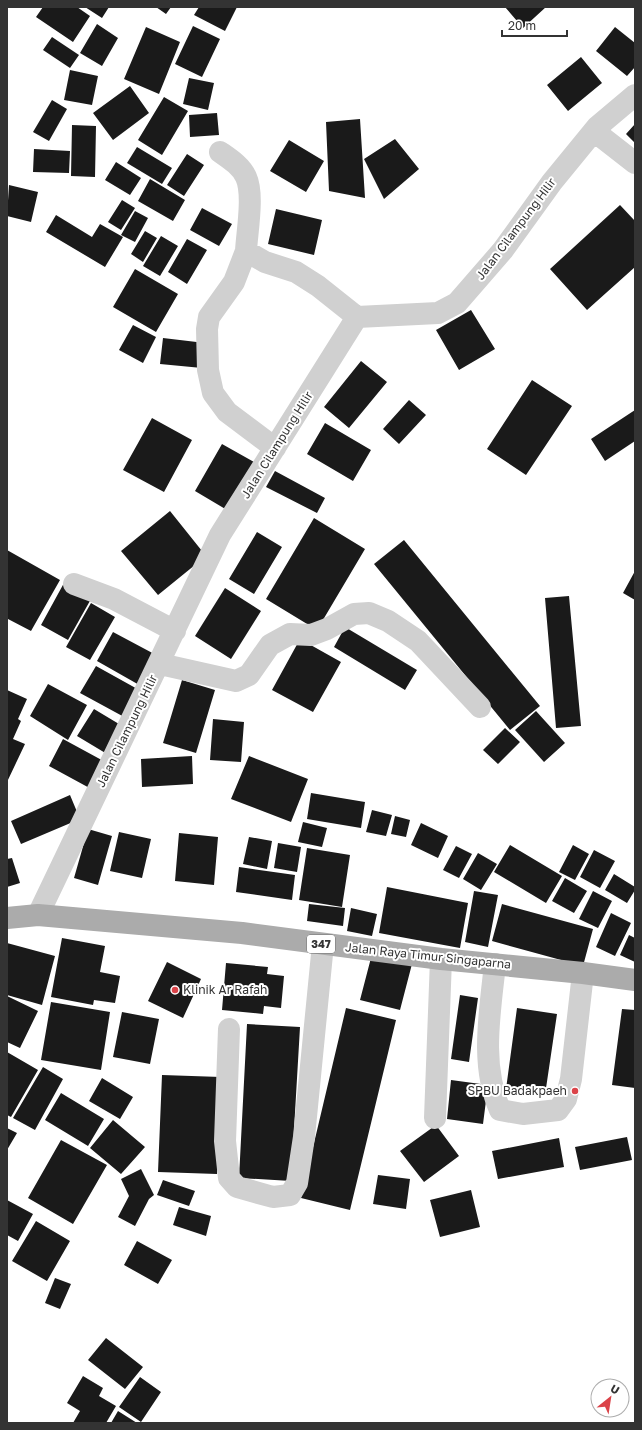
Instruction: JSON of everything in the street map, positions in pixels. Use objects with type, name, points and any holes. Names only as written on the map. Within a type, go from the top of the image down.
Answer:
[{"type":"main road","name":"Jalan Raya Timur Singaparna","points":[[7,918],[38,915],[242,933],[442,959],[583,973],[635,980]]},
{"type":"street","name":"Jalan Cilampung Hilir","points":[[38,915],[160,664],[220,535],[357,317],[438,313],[457,303],[503,250],[552,182],[594,131],[635,95]]},
{"type":"street","points":[[594,131],[635,163]]},
{"type":"street","points":[[220,152],[236,164],[247,178],[250,208],[246,251],[234,282],[209,317],[207,329],[208,370],[213,394],[227,412],[275,448]]},
{"type":"street","points":[[246,251],[265,262],[296,272],[318,286],[357,317]]},
{"type":"street","points":[[74,584],[114,599],[175,631]]},
{"type":"street","points":[[160,664],[236,681],[249,675],[270,645],[290,634],[311,634],[327,629],[354,614],[369,613],[388,620],[418,641],[480,707]]},
{"type":"street","points":[[229,1029],[225,1141],[229,1178],[237,1187],[273,1197],[290,1195],[297,1183],[304,1137],[323,944]]},
{"type":"street","points":[[435,1118],[442,959]]},
{"type":"street","points":[[495,964],[488,1063],[493,1095],[500,1110],[523,1114],[558,1110],[566,1099],[576,1047],[583,973]]},
{"type":"building","points":[[43,7],[77,7],[90,16],[73,42],[36,17]]},
{"type":"building","points":[[85,7],[109,7],[102,18]]},
{"type":"building","points":[[156,7],[171,7],[166,14]]},
{"type":"building","points":[[199,7],[237,7],[225,31],[194,15]]},
{"type":"building","points":[[505,7],[546,7],[523,28]]},
{"type":"building","points":[[97,24],[118,38],[102,66],[80,53]]},
{"type":"building","points":[[193,26],[220,39],[202,77],[175,64]]},
{"type":"building","points":[[146,27],[180,42],[159,94],[124,79]]},
{"type":"building","points":[[615,27],[635,43],[635,67],[627,76],[596,51]]},
{"type":"building","points":[[52,37],[79,55],[70,68],[43,50]]},
{"type":"building","points":[[581,57],[602,83],[568,111],[547,85]]},
{"type":"building","points":[[70,70],[98,76],[92,105],[64,100]]},
{"type":"building","points":[[189,78],[214,83],[208,110],[183,104]]},
{"type":"building","points":[[130,86],[149,113],[113,140],[93,113]]},
{"type":"building","points":[[164,97],[188,111],[162,155],[138,140]]},
{"type":"building","points":[[52,100],[67,109],[49,141],[33,132]]},
{"type":"building","points":[[217,113],[219,135],[190,137],[189,115]]},
{"type":"building","points":[[360,119],[365,198],[329,191],[326,122]]},
{"type":"building","points":[[635,124],[635,143],[626,134]]},
{"type":"building","points":[[72,125],[96,126],[95,177],[71,176]]},
{"type":"building","points":[[395,139],[419,169],[384,199],[364,159]]},
{"type":"building","points":[[289,140],[324,161],[306,192],[270,171]]},
{"type":"building","points":[[137,147],[172,168],[162,184],[127,163]]},
{"type":"building","points":[[34,149],[70,151],[69,173],[33,172]]},
{"type":"building","points":[[187,154],[204,165],[184,196],[167,185]]},
{"type":"building","points":[[116,162],[141,178],[130,195],[105,180]]},
{"type":"building","points":[[150,179],[185,200],[173,221],[138,201]]},
{"type":"building","points":[[9,185],[38,192],[31,222],[7,216]]},
{"type":"building","points":[[122,200],[135,208],[121,230],[108,222]]},
{"type":"building","points":[[620,205],[635,221],[635,267],[587,310],[550,269]]},
{"type":"building","points":[[202,208],[232,224],[219,246],[190,230]]},
{"type":"building","points":[[276,209],[322,220],[314,255],[268,244]]},
{"type":"building","points":[[135,211],[148,218],[135,242],[121,235]]},
{"type":"building","points":[[56,215],[92,237],[100,224],[123,237],[105,267],[46,232]]},
{"type":"building","points":[[145,231],[157,238],[143,262],[131,254]]},
{"type":"building","points":[[161,236],[178,246],[160,276],[143,266]]},
{"type":"building","points":[[187,239],[207,250],[187,284],[168,272]]},
{"type":"building","points":[[135,269],[178,294],[156,332],[113,307]]},
{"type":"building","points":[[471,310],[495,349],[459,370],[436,330]]},
{"type":"building","points":[[133,325],[156,337],[143,363],[119,350]]},
{"type":"building","points":[[163,338],[205,343],[202,368],[160,364]]},
{"type":"building","points":[[361,361],[387,382],[349,428],[324,407]]},
{"type":"building","points":[[532,380],[572,406],[526,475],[487,449]]},
{"type":"building","points":[[409,400],[426,415],[399,444],[383,429]]},
{"type":"building","points":[[635,410],[635,441],[605,461],[591,439]]},
{"type":"building","points":[[152,418],[192,440],[164,492],[123,470]]},
{"type":"building","points":[[325,423],[371,450],[353,481],[307,454]]},
{"type":"building","points":[[222,444],[254,462],[227,510],[195,491]]},
{"type":"building","points":[[275,471],[325,498],[317,513],[266,487]]},
{"type":"building","points":[[170,511],[206,556],[158,595],[121,551]]},
{"type":"building","points":[[314,518],[365,549],[317,630],[266,599]]},
{"type":"building","points":[[257,532],[282,547],[254,594],[229,579]]},
{"type":"building","points":[[404,540],[540,706],[510,730],[374,564]]},
{"type":"building","points":[[7,550],[60,580],[31,631],[8,619],[7,621]]},
{"type":"building","points":[[635,571],[635,600],[623,593]]},
{"type":"building","points":[[64,583],[91,599],[68,640],[41,625]]},
{"type":"building","points":[[225,588],[261,611],[231,659],[195,636]]},
{"type":"building","points":[[569,596],[581,726],[556,728],[545,598]]},
{"type":"building","points":[[91,603],[115,617],[90,660],[66,647]]},
{"type":"building","points":[[345,627],[417,670],[405,690],[334,647]]},
{"type":"building","points":[[113,632],[158,656],[141,686],[97,661]]},
{"type":"building","points":[[300,639],[341,662],[313,712],[272,690]]},
{"type":"building","points":[[96,666],[141,691],[126,718],[80,693]]},
{"type":"building","points":[[182,680],[215,690],[196,753],[163,743]]},
{"type":"building","points":[[48,684],[87,705],[68,740],[30,716]]},
{"type":"building","points":[[7,690],[27,699],[18,719],[21,721],[13,739],[25,744],[7,782]]},
{"type":"building","points":[[94,709],[124,727],[107,754],[77,736]]},
{"type":"building","points":[[536,711],[565,743],[544,762],[515,730]]},
{"type":"building","points":[[213,719],[244,722],[241,762],[210,760]]},
{"type":"building","points":[[505,728],[520,742],[498,764],[483,750]]},
{"type":"building","points":[[63,739],[109,764],[95,791],[49,766]]},
{"type":"building","points":[[192,756],[193,784],[142,787],[141,759]]},
{"type":"building","points":[[249,756],[308,779],[291,822],[231,799]]},
{"type":"building","points":[[311,793],[365,802],[361,828],[307,819]]},
{"type":"building","points":[[70,795],[80,819],[21,844],[11,821]]},
{"type":"building","points":[[372,810],[392,815],[386,836],[366,832]]},
{"type":"building","points":[[395,816],[410,820],[406,837],[391,834]]},
{"type":"building","points":[[303,822],[327,828],[322,847],[298,842]]},
{"type":"building","points":[[421,823],[448,836],[438,858],[411,845]]},
{"type":"building","points":[[88,829],[112,836],[98,885],[74,878]]},
{"type":"building","points":[[119,832],[151,839],[142,878],[110,871]]},
{"type":"building","points":[[179,833],[218,837],[214,885],[175,881]]},
{"type":"building","points":[[249,837],[272,841],[267,869],[243,864]]},
{"type":"building","points":[[278,843],[301,847],[297,872],[274,868]]},
{"type":"building","points":[[510,845],[562,876],[546,903],[494,872]]},
{"type":"building","points":[[573,845],[589,854],[575,880],[559,872]]},
{"type":"building","points":[[456,846],[472,854],[459,878],[443,870]]},
{"type":"building","points":[[307,848],[350,855],[342,907],[299,900]]},
{"type":"building","points":[[594,850],[615,861],[600,888],[580,877]]},
{"type":"building","points":[[478,853],[497,864],[481,890],[463,879]]},
{"type":"building","points":[[12,858],[20,883],[7,887],[7,859]]},
{"type":"building","points":[[239,867],[295,875],[292,900],[236,892]]},
{"type":"building","points":[[614,874],[635,887],[635,890],[627,903],[605,890]]},
{"type":"building","points":[[565,878],[587,891],[574,913],[552,901]]},
{"type":"building","points":[[387,887],[468,903],[460,948],[379,933]]},
{"type":"building","points":[[474,891],[498,895],[488,947],[465,942]]},
{"type":"building","points":[[593,891],[612,901],[598,928],[579,919]]},
{"type":"building","points":[[309,904],[345,908],[343,926],[307,921]]},
{"type":"building","points":[[502,904],[593,929],[583,966],[492,941]]},
{"type":"building","points":[[351,908],[377,914],[372,936],[347,931]]},
{"type":"building","points":[[611,913],[631,923],[615,956],[596,947]]},
{"type":"building","points":[[629,935],[635,938],[635,962],[620,955]]},
{"type":"building","points":[[62,938],[105,946],[100,972],[120,976],[115,1003],[94,1000],[93,1005],[51,997]]},
{"type":"building","points":[[7,943],[55,956],[42,1005],[7,995]]},
{"type":"building","points":[[372,954],[412,964],[400,1010],[360,1000]]},
{"type":"building","name":"Klinik Ar Rafah","points":[[167,962],[201,979],[183,1018],[148,1001]]},
{"type":"building","points":[[226,963],[268,967],[267,974],[284,976],[281,1008],[264,1006],[263,1014],[222,1010]]},
{"type":"building","points":[[460,995],[478,998],[469,1062],[451,1059]]},
{"type":"building","points":[[7,996],[38,1011],[20,1048],[7,1042]]},
{"type":"building","points":[[51,1002],[110,1012],[101,1070],[41,1060]]},
{"type":"building","points":[[346,1008],[396,1020],[350,1210],[301,1198]]},
{"type":"building","points":[[517,1008],[557,1014],[545,1095],[506,1089]]},
{"type":"building","points":[[622,1009],[635,1010],[635,1088],[612,1085]]},
{"type":"building","points":[[122,1012],[159,1019],[150,1064],[113,1057]]},
{"type":"building","points":[[247,1024],[300,1027],[291,1181],[239,1178]]},
{"type":"building","points":[[7,1052],[38,1070],[11,1117],[7,1115]]},
{"type":"building","points":[[43,1067],[63,1079],[35,1130],[13,1118]]},
{"type":"building","points":[[162,1075],[221,1077],[217,1174],[158,1172]]},
{"type":"building","points":[[102,1078],[133,1097],[120,1119],[89,1101]]},
{"type":"building","points":[[451,1080],[488,1085],[483,1124],[447,1119]]},
{"type":"building","points":[[61,1093],[104,1119],[88,1146],[45,1120]]},
{"type":"building","points":[[113,1120],[145,1147],[121,1174],[90,1148]]},
{"type":"building","points":[[436,1125],[459,1156],[424,1182],[400,1151]]},
{"type":"building","points":[[7,1128],[17,1133],[7,1150]]},
{"type":"building","points":[[627,1137],[632,1160],[580,1170],[575,1147]]},
{"type":"building","points":[[559,1138],[564,1167],[498,1179],[492,1151]]},
{"type":"building","points":[[61,1140],[107,1165],[73,1224],[28,1198]]},
{"type":"building","points":[[141,1169],[154,1195],[149,1199],[135,1226],[118,1217],[129,1196],[121,1179]]},
{"type":"building","points":[[378,1175],[410,1179],[406,1209],[373,1204]]},
{"type":"building","points":[[163,1180],[195,1191],[189,1206],[157,1195]]},
{"type":"building","points":[[471,1190],[480,1227],[440,1237],[430,1200]]},
{"type":"building","points":[[7,1200],[33,1214],[18,1241],[7,1235]]},
{"type":"building","points":[[179,1207],[211,1216],[206,1236],[173,1225]]},
{"type":"building","points":[[36,1221],[70,1241],[47,1281],[12,1261]]},
{"type":"building","points":[[137,1241],[172,1260],[158,1284],[124,1265]]},
{"type":"building","points":[[55,1278],[71,1284],[60,1309],[45,1303]]},
{"type":"building","points":[[106,1338],[143,1367],[125,1389],[88,1360]]},
{"type":"building","points":[[83,1376],[103,1388],[99,1396],[116,1406],[106,1423],[73,1423],[80,1411],[67,1403]]},
{"type":"building","points":[[140,1377],[161,1392],[141,1422],[119,1407]]},
{"type":"building","points":[[118,1411],[137,1423],[111,1423]]},
{"type":"place","name":"Klinik Ar Rafah","points":[[175,990]]},
{"type":"place","name":"SPBU Badakpaeh","points":[[575,1091]]}]
